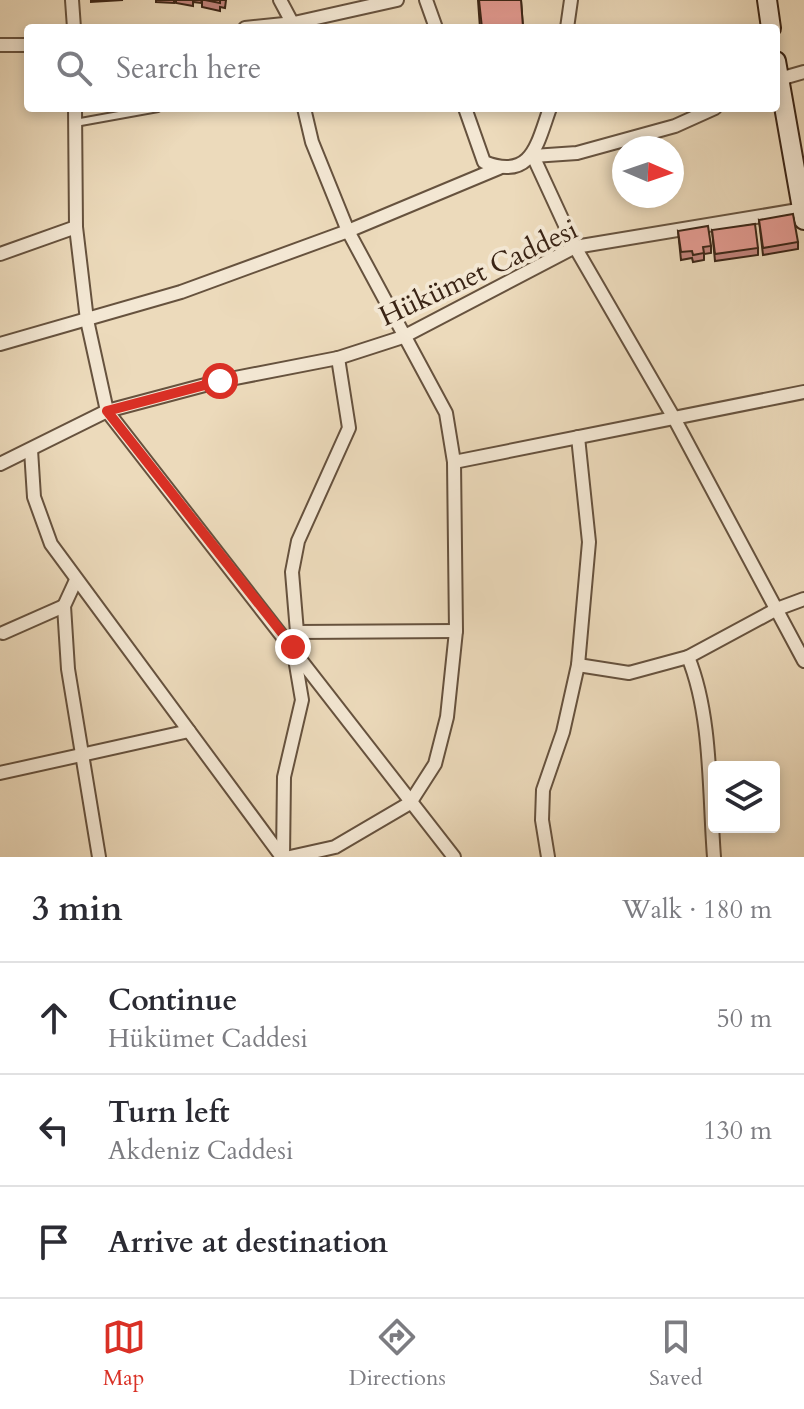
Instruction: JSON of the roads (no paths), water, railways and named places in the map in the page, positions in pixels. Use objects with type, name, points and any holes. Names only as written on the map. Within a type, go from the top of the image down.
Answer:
[{"type":"main road","points":[[767,0],[770,24]]},
{"type":"main road","points":[[780,89],[803,212]]},
{"type":"street","points":[[72,0],[74,24]]},
{"type":"street","points":[[280,0],[293,24]]},
{"type":"street","points":[[302,24],[397,0]]},
{"type":"street","points":[[426,0],[435,24]]},
{"type":"street","points":[[568,24],[571,0]]},
{"type":"street","points":[[0,45],[24,45]]},
{"type":"street","points":[[780,73],[804,72]]},
{"type":"street","points":[[75,112],[76,227],[87,320],[107,411],[454,857]]},
{"type":"street","points":[[290,857],[335,847],[410,803],[435,764],[447,717],[456,631],[454,462],[446,413],[348,231],[312,142],[305,112]]},
{"type":"street","points":[[466,112],[484,162],[499,168],[515,168],[533,156],[577,153],[675,126],[706,112]]},
{"type":"street","points":[[549,112],[533,156],[575,247],[674,418],[804,661]]},
{"type":"street","points":[[0,344],[181,292],[348,231],[499,168]]},
{"type":"street","name":"Hükümet Caddesi","points":[[0,464],[107,411],[220,381],[338,358],[403,337],[575,247],[803,212]]},
{"type":"street","points":[[0,254],[76,227]]},
{"type":"street","points":[[283,857],[284,777],[302,700],[293,647],[297,632],[292,572],[298,541],[349,428],[338,358]]},
{"type":"street","points":[[454,462],[804,392]]},
{"type":"street","points":[[548,857],[542,820],[543,790],[563,732],[578,665],[589,542],[578,437]]},
{"type":"street","points":[[31,450],[34,497],[51,544],[283,857]]},
{"type":"street","points":[[76,580],[64,606],[68,669],[99,857]]},
{"type":"street","points":[[578,665],[629,673],[688,657],[777,609],[804,599]]},
{"type":"street","points":[[3,633],[64,606]]},
{"type":"street","points":[[297,632],[456,631]]},
{"type":"street","points":[[688,657],[695,674],[706,742],[714,857]]},
{"type":"street","points":[[0,773],[189,731]]},
{"type":"lane","points":[[75,123],[136,112]]}]
